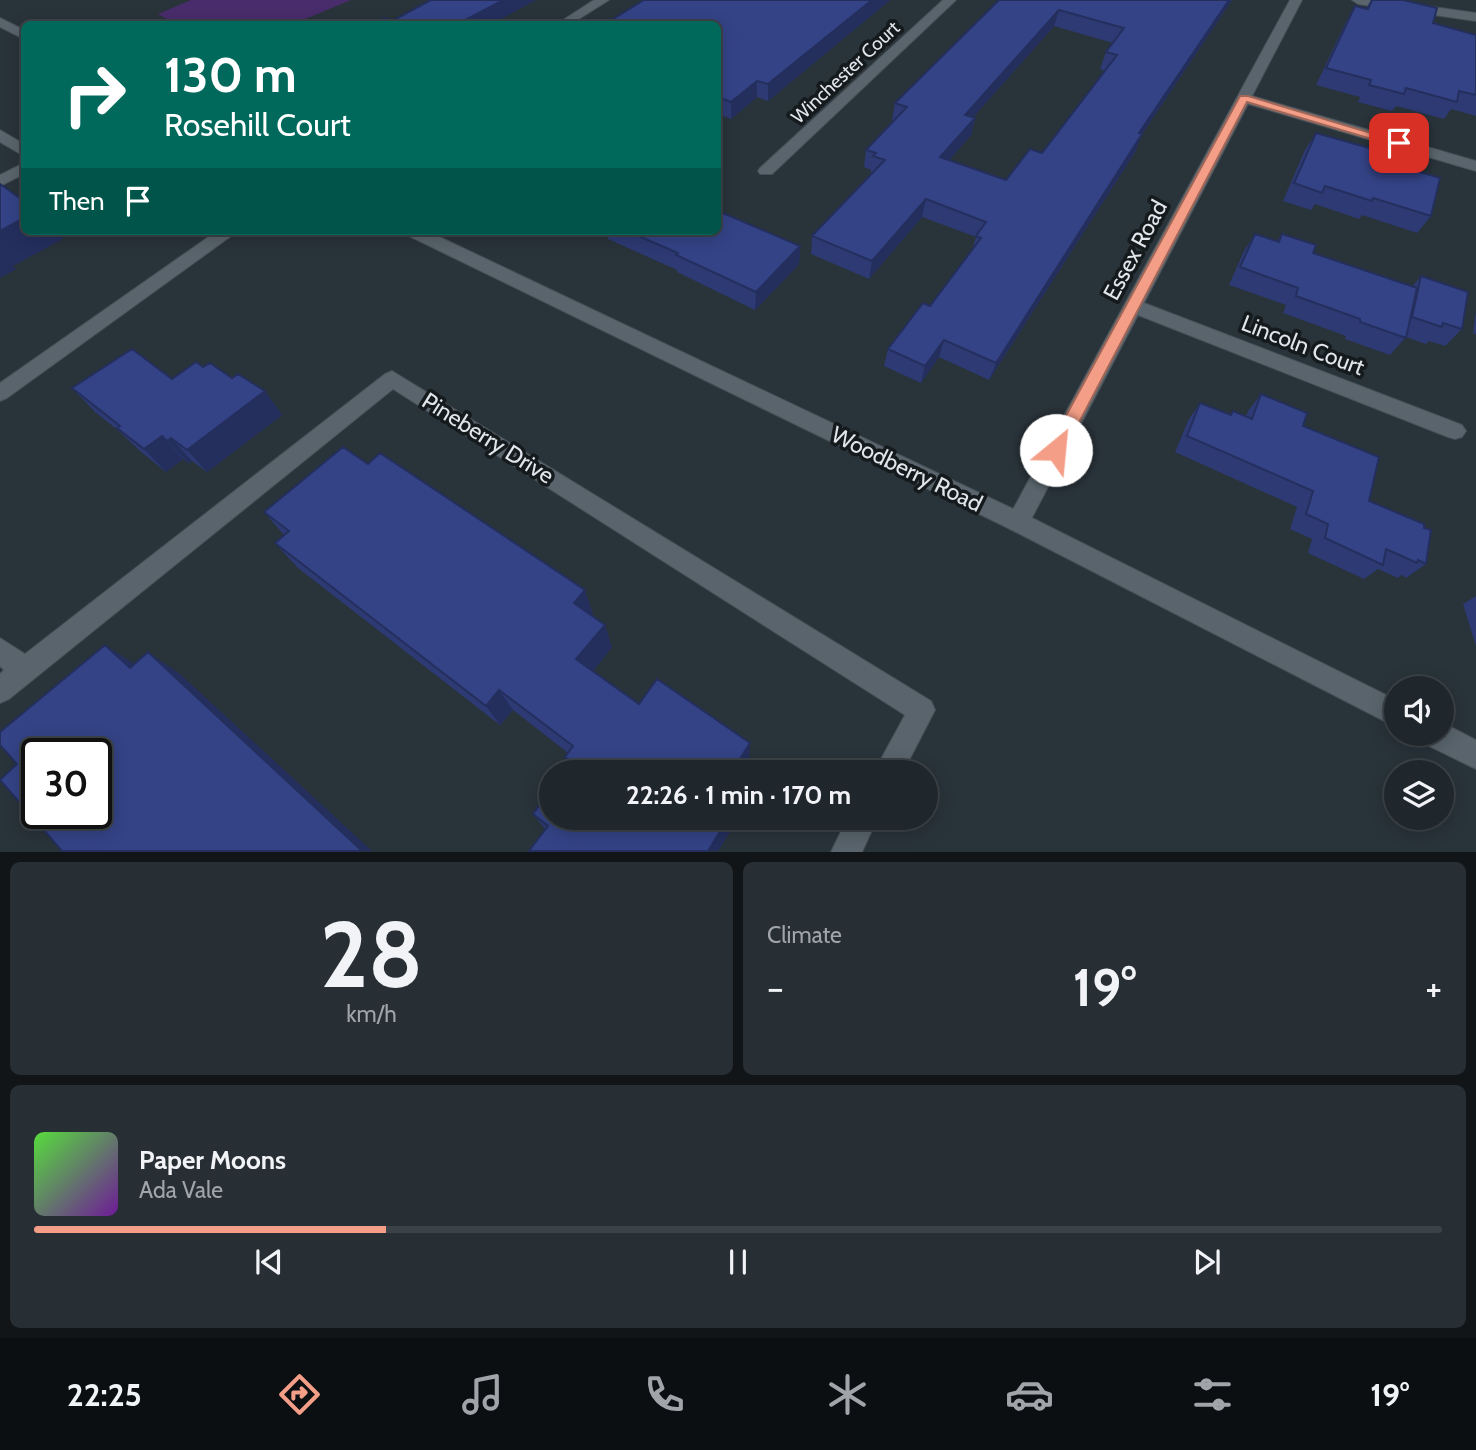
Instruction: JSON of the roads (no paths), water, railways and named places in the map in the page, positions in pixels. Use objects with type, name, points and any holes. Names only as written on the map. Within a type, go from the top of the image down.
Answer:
[{"type":"street","points":[[568,21],[603,0]]},
{"type":"street","name":"Winchester Court","points":[[766,171],[950,0]]},
{"type":"street","name":"Essex Road","points":[[1018,522],[1296,0]]},
{"type":"street","points":[[1358,0],[1476,18]]},
{"type":"street","points":[[0,22],[21,33]]},
{"type":"street","points":[[1244,98],[1476,166]]},
{"type":"street","points":[[0,135],[21,148]]},
{"type":"street","points":[[0,181],[21,170]]},
{"type":"street","points":[[0,393],[223,235]]},
{"type":"street","name":"Woodberry Road","points":[[422,235],[1018,522],[1384,709]]},
{"type":"street","name":"Lincoln Court","points":[[1133,306],[1455,430]]},
{"type":"street","name":"Pineberry Drive","points":[[23,669],[392,379],[922,709],[894,760]]},
{"type":"street","points":[[0,650],[23,669],[0,690]]},
{"type":"street","points":[[1454,744],[1476,755]]},
{"type":"street","points":[[846,852],[857,830]]}]
